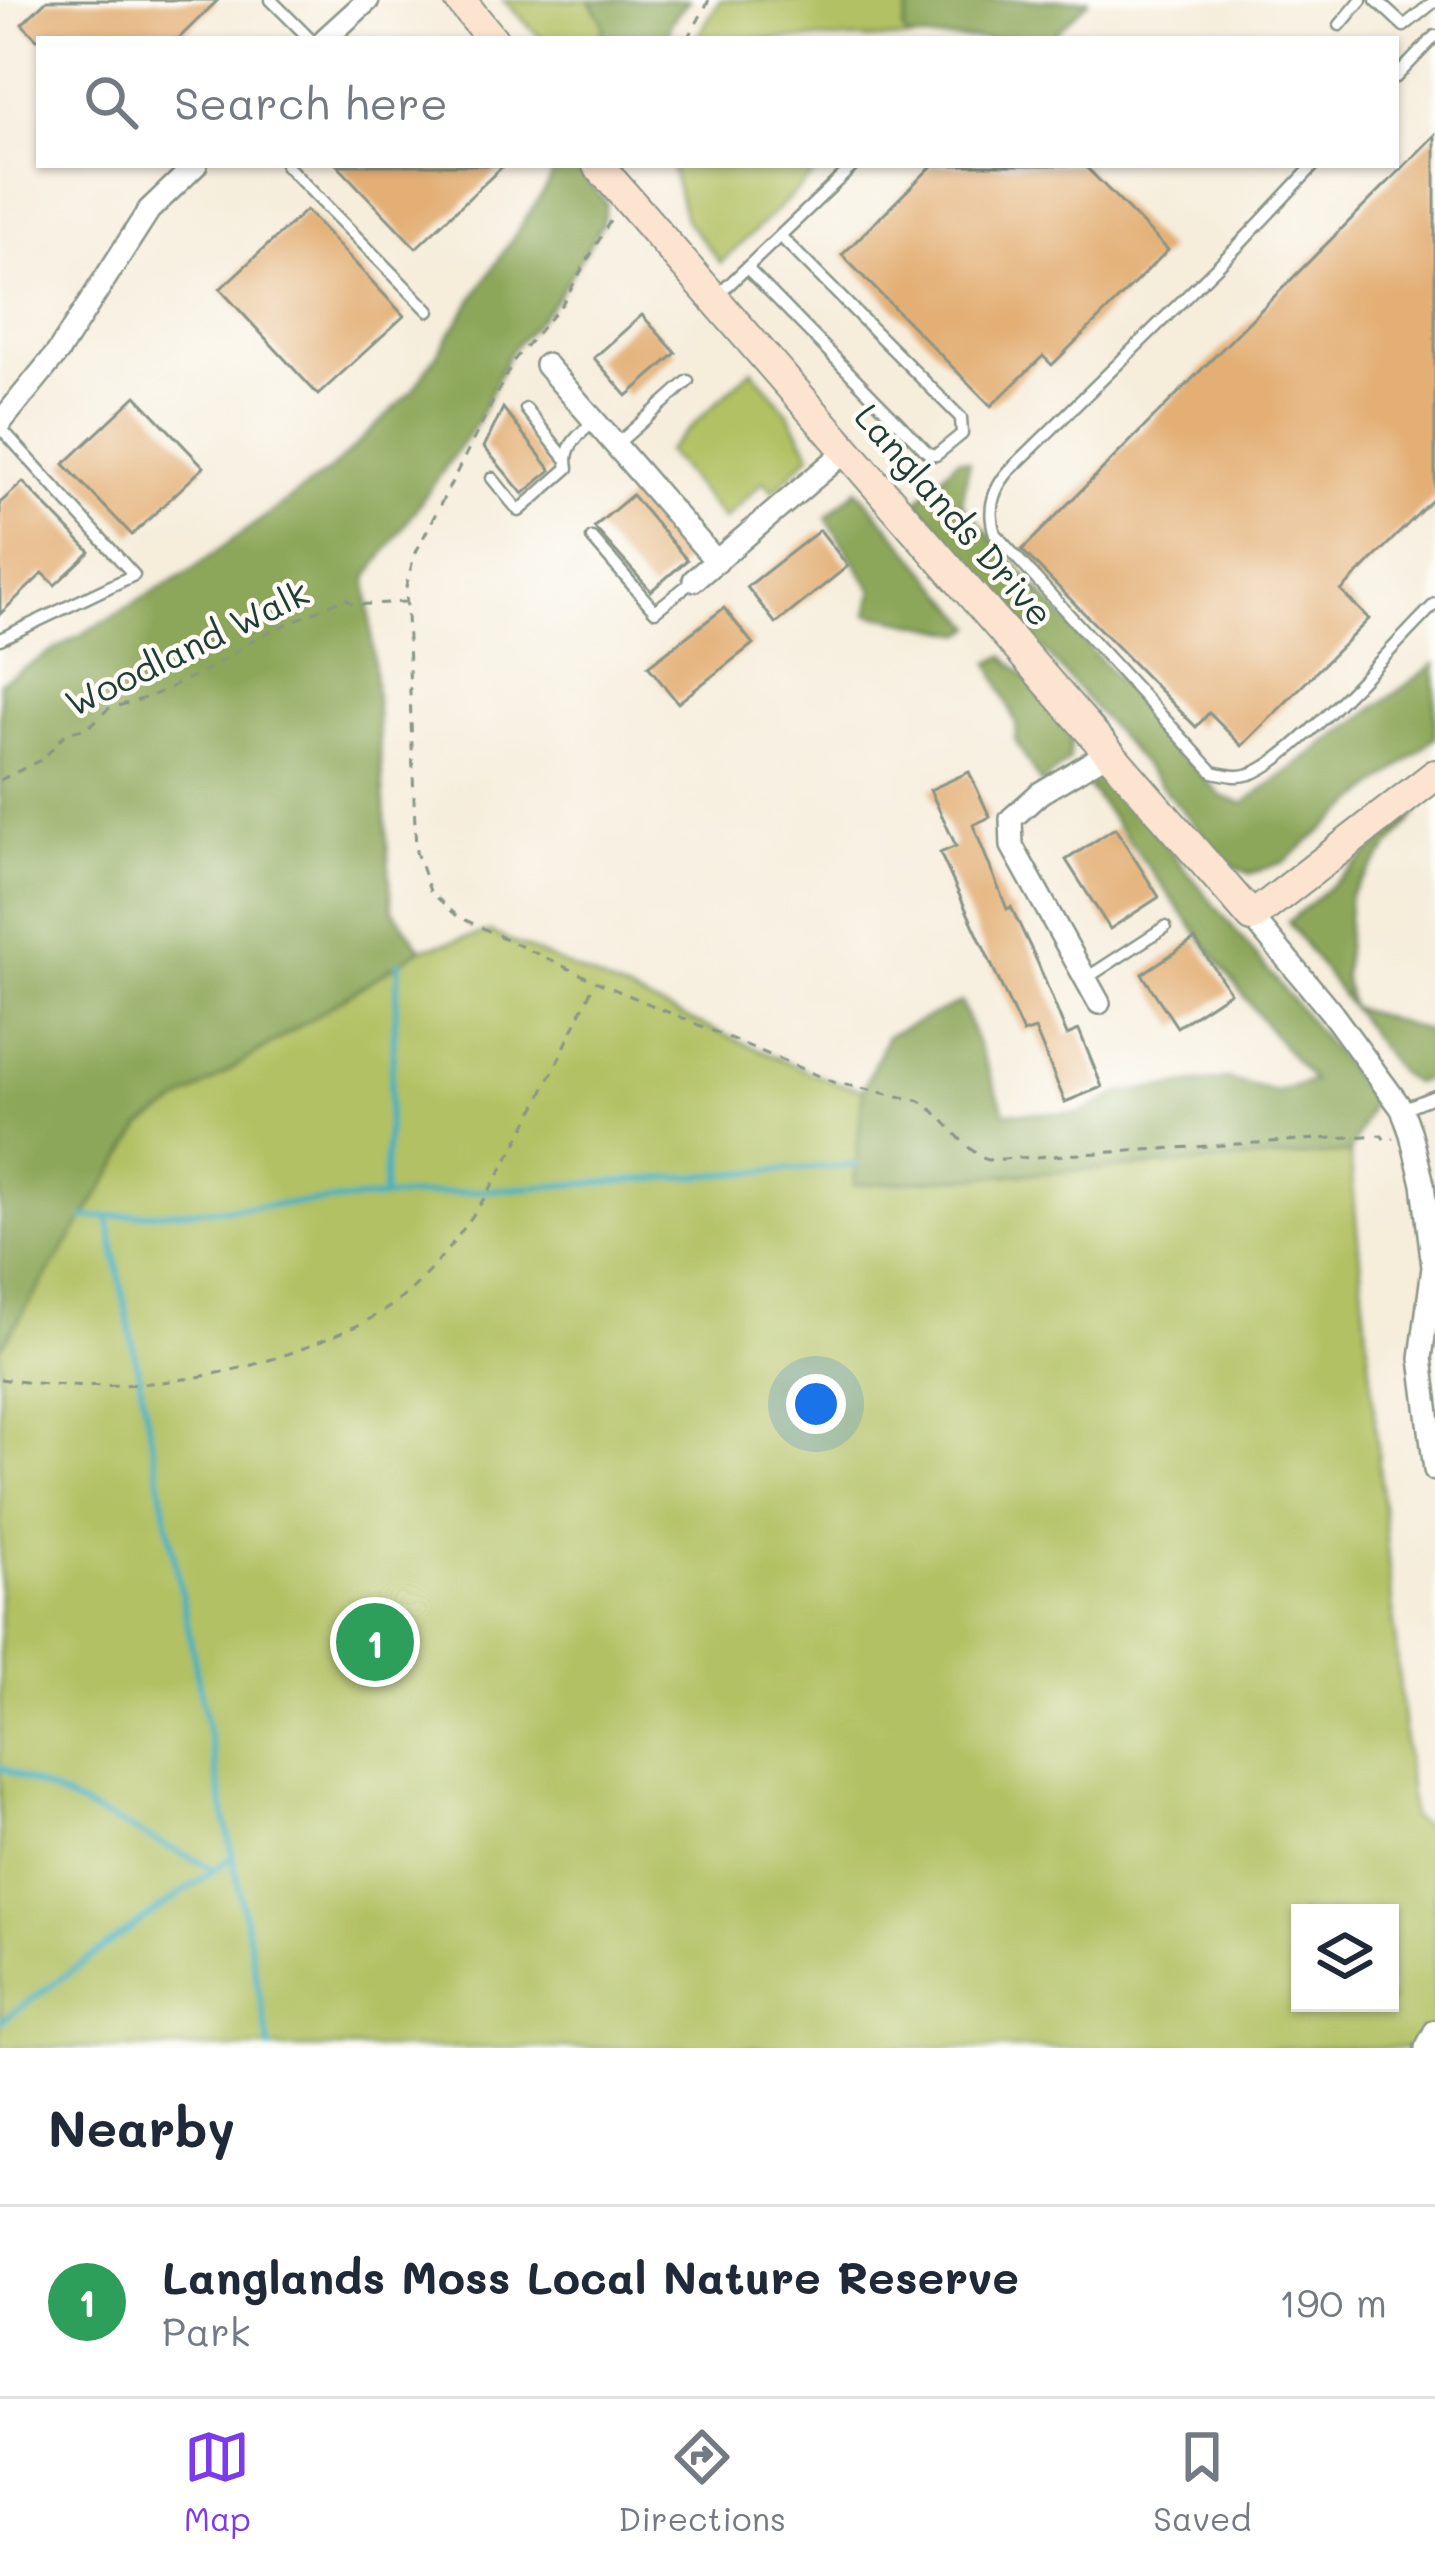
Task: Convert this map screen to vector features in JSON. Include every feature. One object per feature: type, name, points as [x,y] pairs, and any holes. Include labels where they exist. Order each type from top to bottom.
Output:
[{"type":"street","points":[[328,36],[368,0]]},
{"type":"street","points":[[460,0],[490,36]]},
{"type":"street","points":[[0,425],[58,352],[149,210],[193,168]]},
{"type":"street","name":"Langlands Drive","points":[[605,174],[1252,917]]},
{"type":"street","points":[[546,365],[717,562]]},
{"type":"street","points":[[694,580],[846,451]]},
{"type":"street","points":[[1099,1003],[1012,846],[1011,819],[1040,793],[1108,752]]},
{"type":"street","points":[[1435,775],[1252,917],[1331,1012],[1402,1109],[1411,1134],[1424,1184],[1433,1267],[1421,1358],[1435,1470]]},
{"type":"street","points":[[1426,2048],[1435,2031]]},
{"type":"lane","points":[[271,0],[307,36]]},
{"type":"lane","points":[[1340,25],[1361,0]]},
{"type":"lane","points":[[1376,0],[1404,26],[1435,1]]},
{"type":"lane","points":[[1399,74],[1435,35]]},
{"type":"lane","points":[[289,168],[429,310]]},
{"type":"lane","points":[[714,299],[851,168]]},
{"type":"lane","points":[[1311,168],[1000,482],[992,497],[990,521],[995,534],[1214,772],[1234,776],[1248,776],[1265,767],[1301,738],[1435,604]]},
{"type":"lane","points":[[747,268],[928,453],[946,450],[962,434],[961,418],[780,236]]},
{"type":"lane","points":[[615,446],[688,381]]},
{"type":"lane","points":[[492,478],[519,511],[568,469],[565,458],[526,409]]},
{"type":"lane","points":[[565,458],[570,444],[594,421]]},
{"type":"lane","points":[[0,425],[134,575],[0,640]]},
{"type":"lane","points":[[592,538],[655,611],[694,580]]},
{"type":"lane","points":[[1085,979],[1165,927]]},
{"type":"lane","points":[[1402,1109],[1435,1096]]},
{"type":"path","points":[[690,36],[709,0]]},
{"type":"path","points":[[605,174],[616,211],[562,304],[514,360],[414,556],[407,602],[416,852],[430,891],[457,916],[595,981],[832,1082],[920,1101],[932,1108],[968,1150],[987,1160],[1381,1135],[1385,1140],[1411,1134]]},
{"type":"path","name":"Woodland Walk","points":[[0,780],[43,759],[66,733],[88,728],[108,709],[152,696],[214,666],[256,638],[345,598],[354,605],[407,602]]},
{"type":"path","points":[[0,1379],[56,1387],[130,1387],[224,1373],[272,1361],[372,1320],[417,1284],[472,1215],[537,1103],[595,981]]},
{"type":"green space","points":[[503,0],[590,0],[603,22],[603,36],[539,36]]},
{"type":"green space","points":[[590,0],[689,0],[671,22],[669,36],[603,36],[603,22]]},
{"type":"green space","points":[[720,0],[911,0],[903,29],[907,36],[698,36]]},
{"type":"green space","points":[[911,0],[1089,1],[1052,36],[907,36],[903,30]]},
{"type":"green space","points":[[553,168],[575,168],[607,203],[602,224],[554,302],[509,353],[476,424],[367,578],[392,908],[421,949],[143,1125],[0,1349],[0,682],[191,570],[330,470],[413,390],[549,183]]},
{"type":"green space","points":[[672,168],[821,168],[721,263],[685,219]]},
{"type":"green space","points":[[752,369],[789,414],[811,454],[773,492],[764,481],[724,520],[666,451]]},
{"type":"green space","points":[[958,459],[969,461],[962,504],[1221,796],[1243,804],[1435,664],[1435,738],[1284,862],[1250,874],[1229,864],[916,502]]},
{"type":"green space","points":[[857,489],[974,627],[965,634],[868,614],[873,591],[826,518]]},
{"type":"green space","points":[[1004,656],[1063,713],[1072,731],[1069,760],[1041,784],[1015,740],[1017,726],[990,663]]},
{"type":"green space","points":[[1106,772],[1373,1099],[1350,1153],[854,1185],[863,1089],[887,1036],[961,1002],[1005,1112],[1079,1114],[1121,1093],[1228,1079],[1275,1092],[1313,1081],[1271,1032],[1081,777]]},
{"type":"green space","points":[[1420,810],[1350,894],[1344,978],[1351,1007],[1430,1032],[1435,1040],[1435,1076],[1414,1083],[1399,1073],[1288,922]]},
{"type":"green space","points":[[490,932],[833,1082],[863,1089],[855,1185],[1350,1153],[1412,1817],[1435,1831],[1435,2048],[0,2048],[0,1349],[143,1125],[421,949]]},
{"type":"building","points":[[47,0],[218,0],[181,36],[36,38],[22,24]]},
{"type":"building","points":[[1435,135],[1435,497],[1341,591],[1369,619],[1242,746],[1209,713],[1196,727],[1022,550]]},
{"type":"building","points":[[340,168],[501,168],[416,248]]},
{"type":"building","points":[[930,168],[1087,168],[1168,250],[1052,365],[1043,356],[991,406],[842,255]]},
{"type":"building","points":[[306,210],[404,316],[318,395],[220,289]]},
{"type":"building","points":[[642,315],[676,353],[627,396],[594,358]]},
{"type":"building","points":[[136,396],[204,467],[132,535],[64,464]]},
{"type":"building","points":[[503,408],[551,470],[523,494],[484,447]]},
{"type":"building","points":[[23,482],[90,552],[55,585],[43,573],[0,614],[0,503]]},
{"type":"building","points":[[632,495],[687,560],[651,591],[594,527]]},
{"type":"building","points":[[820,530],[848,566],[776,624],[747,587]]},
{"type":"building","points":[[724,608],[753,644],[678,703],[648,666]]},
{"type":"building","points":[[969,772],[990,817],[973,825],[1007,909],[1011,907],[1037,961],[1067,1035],[1079,1030],[1102,1087],[1065,1102],[1035,1029],[1023,1033],[940,853],[956,846],[930,790]]},
{"type":"building","points":[[1115,828],[1159,897],[1110,929],[1066,860]]},
{"type":"building","points":[[1195,939],[1230,992],[1177,1027],[1142,974]]},
{"type":"waterway","points":[[383,1198],[399,963]]},
{"type":"waterway","points":[[84,1218],[856,1165]]},
{"type":"waterway","points":[[108,1217],[270,2048]]},
{"type":"waterway","points":[[0,1767],[214,1869]]},
{"type":"waterway","points":[[0,2022],[232,1857]]},
{"type":"place","name":"Langlands Moss Local Nature Reserve","points":[[375,1642]]}]
